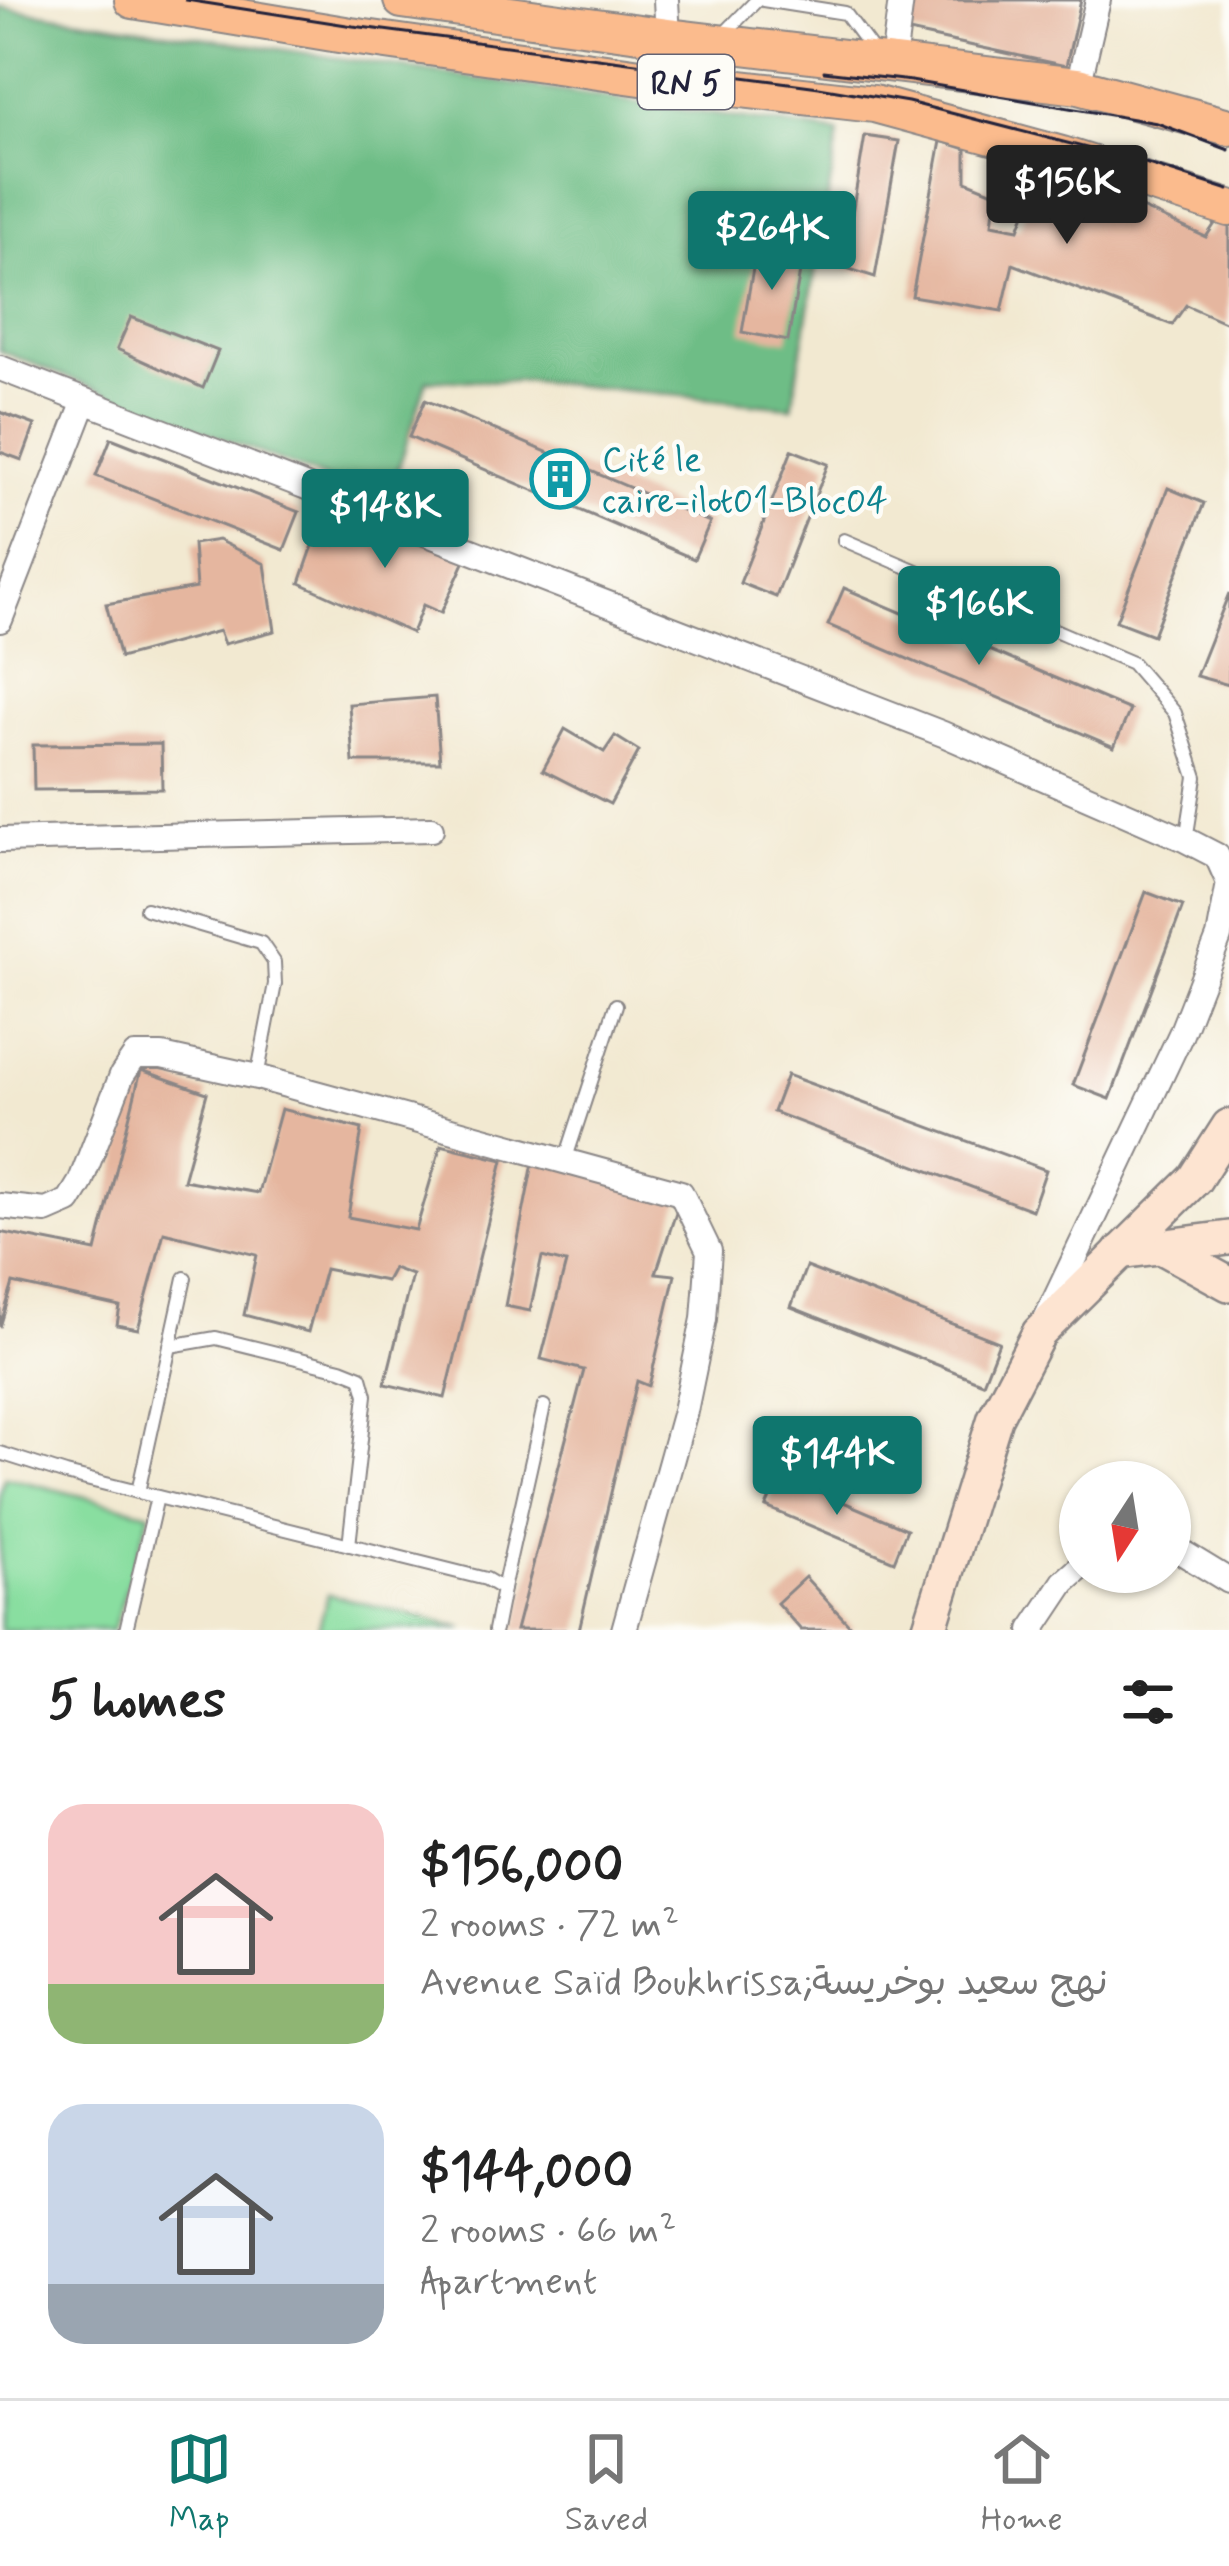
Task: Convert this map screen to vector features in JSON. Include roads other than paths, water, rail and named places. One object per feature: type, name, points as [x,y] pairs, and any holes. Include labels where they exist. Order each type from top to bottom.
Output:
[{"type":"main road","name":"RN 5","points":[[133,0],[662,80],[874,104],[1063,155],[1229,208]]},
{"type":"main road","name":"RN 5","points":[[402,0],[1078,86],[1229,127]]},
{"type":"street","points":[[667,0],[668,37]]},
{"type":"street","points":[[887,62],[901,0]]},
{"type":"street","points":[[1078,86],[1098,0]]},
{"type":"street","points":[[0,368],[943,734],[1217,856],[1229,884],[1219,937],[1181,1034],[995,1418],[929,1630]]},
{"type":"street","points":[[0,620],[85,401]]},
{"type":"street","points":[[0,840],[431,829]]},
{"type":"street","points":[[0,1206],[46,1211],[69,1201],[122,1075],[135,1056],[162,1056],[257,1077],[681,1193],[709,1251],[704,1319],[685,1412],[625,1630]]},
{"type":"street","points":[[1039,1334],[1195,1179],[1229,1126]]},
{"type":"street","points":[[1120,1252],[1229,1238]]},
{"type":"street","points":[[1158,1245],[1229,1283]]},
{"type":"street","points":[[1191,1558],[1229,1581]]},
{"type":"street","points":[[1032,1630],[1059,1590]]},
{"type":"lane","points":[[716,42],[760,0],[845,13],[887,62]]},
{"type":"lane","points":[[844,540],[1132,663],[1175,713],[1196,777],[1186,839]]},
{"type":"lane","points":[[146,909],[261,943],[274,962],[275,984],[257,1077]]},
{"type":"lane","points":[[565,1162],[616,1005]]},
{"type":"lane","points":[[138,1492],[185,1278]]},
{"type":"lane","points":[[170,1346],[216,1338],[361,1377],[366,1395],[349,1545]]},
{"type":"lane","points":[[495,1630],[544,1406]]},
{"type":"lane","points":[[0,1453],[66,1474],[486,1579],[503,1589]]},
{"type":"lane","points":[[126,1630],[157,1496]]},
{"type":"tram line","points":[[186,0],[908,102],[1145,163],[1229,190]]},
{"type":"tram line","points":[[824,71],[1157,123],[1229,150]]},
{"type":"place","name":"Cité le caire-ilot01-Bloc04","points":[[560,479]]}]
